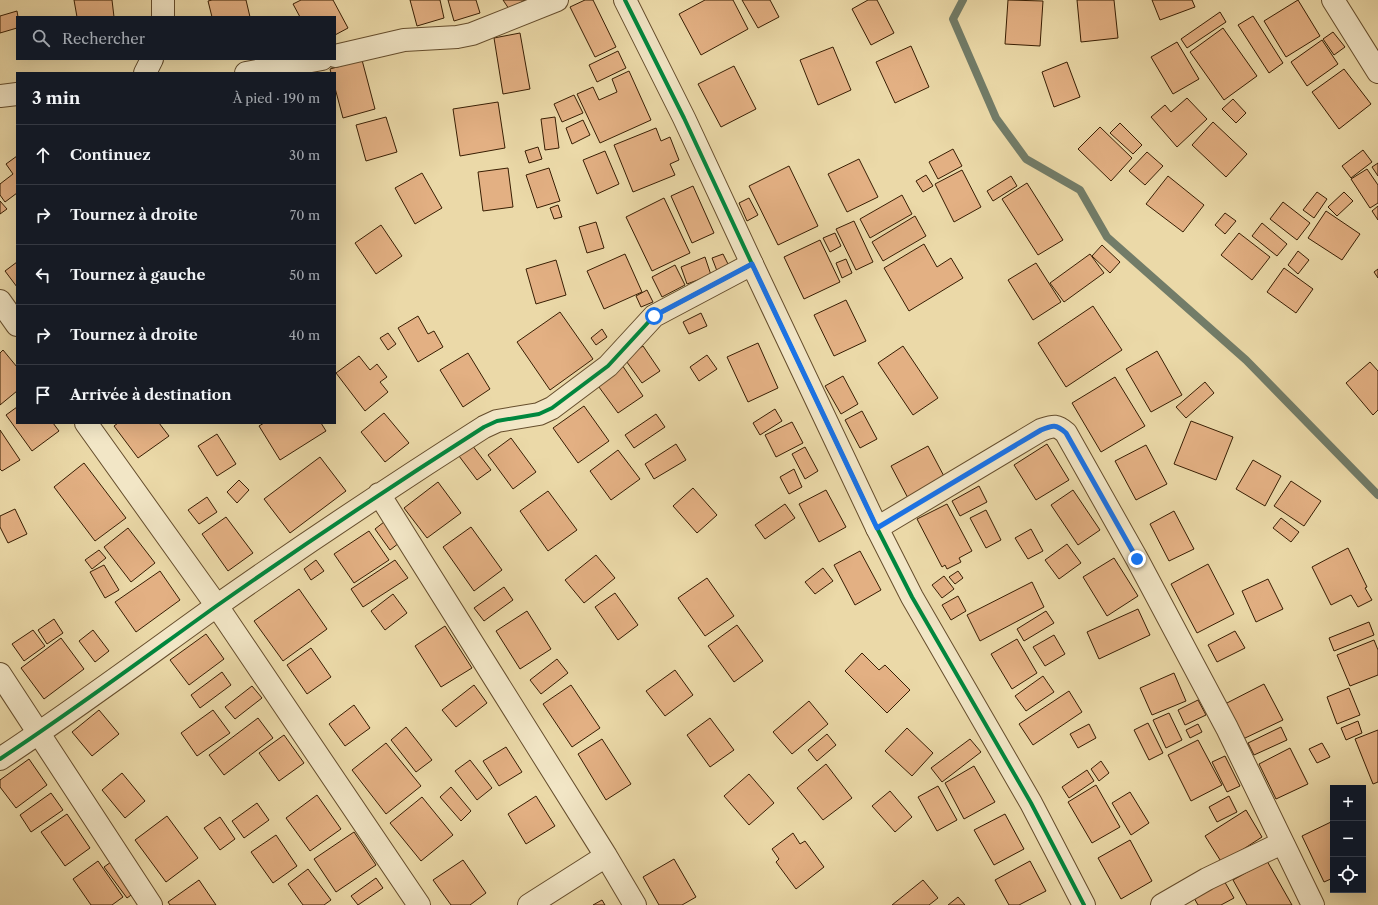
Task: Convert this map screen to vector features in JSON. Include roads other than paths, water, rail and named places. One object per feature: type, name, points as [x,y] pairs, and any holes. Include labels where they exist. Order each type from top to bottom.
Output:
[{"type":"street","points":[[163,0],[164,16]]},
{"type":"street","points":[[336,56],[404,40],[457,37],[472,34],[557,0]]},
{"type":"street","points":[[626,0],[684,118],[877,528],[912,597],[1031,803],[1084,905]]},
{"type":"street","points":[[1333,0],[1378,72]]},
{"type":"street","points":[[146,72],[152,60]]},
{"type":"street","points":[[251,72],[317,60]]},
{"type":"street","points":[[0,96],[16,94]]},
{"type":"street","points":[[0,759],[38,734],[217,606],[379,494],[484,427],[497,421],[539,414],[552,408],[608,366],[654,316],[752,264]]},
{"type":"street","points":[[0,301],[16,324]]},
{"type":"street","points":[[87,424],[217,606],[420,905]]},
{"type":"street","points":[[877,528],[1041,430],[1052,426],[1060,427],[1066,433],[1137,559],[1227,728],[1313,905]]},
{"type":"street","points":[[379,494],[606,856],[635,905]]},
{"type":"street","points":[[0,674],[151,905]]},
{"type":"street","points":[[1162,905],[1207,879],[1282,843]]},
{"type":"street","points":[[528,905],[606,856]]},
{"type":"waterway","points":[[963,0],[953,19],[996,118],[1026,159],[1080,190],[1107,237],[1246,360],[1378,495]]}]
